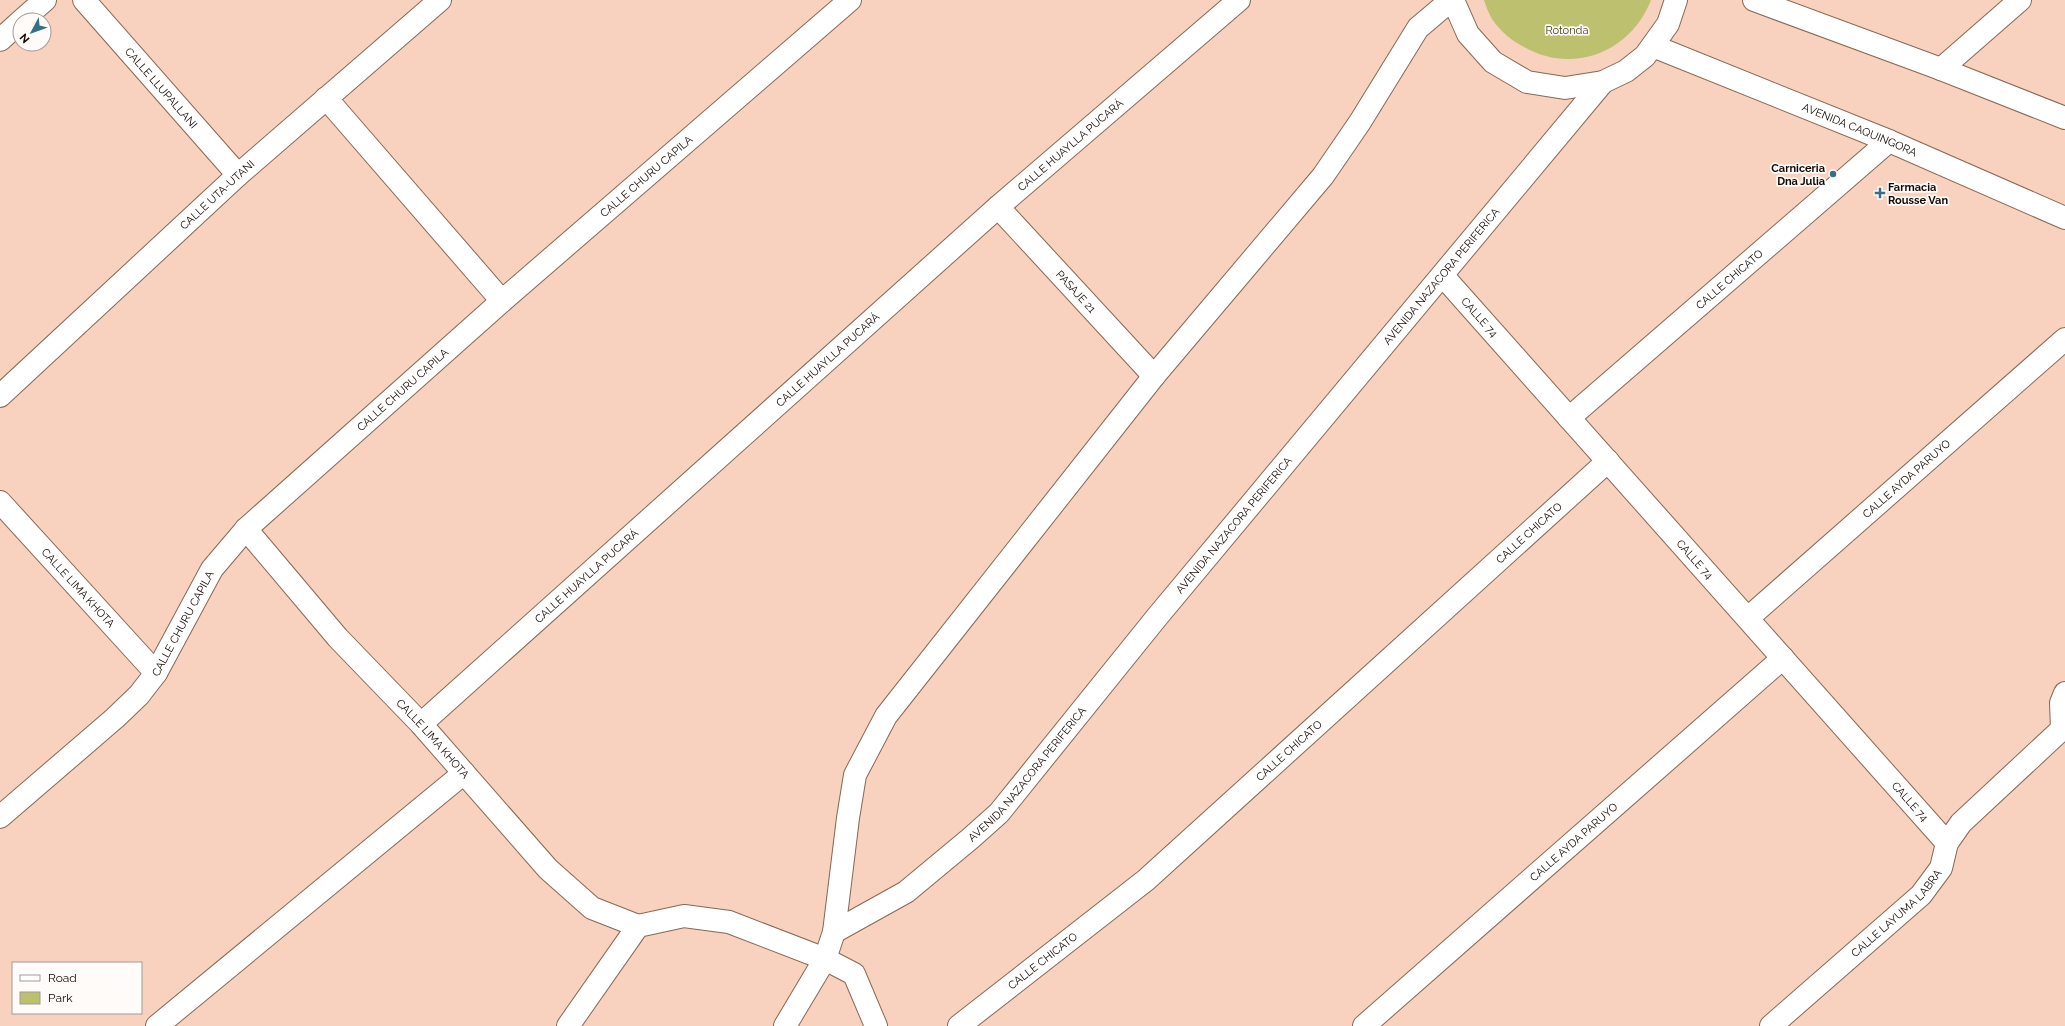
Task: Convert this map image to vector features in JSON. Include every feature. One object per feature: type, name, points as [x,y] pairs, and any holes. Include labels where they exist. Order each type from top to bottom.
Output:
[{"type":"street","points":[[31,12],[45,0]]},
{"type":"street","name":"CALLE LLUPALLANI","points":[[84,0],[238,176]]},
{"type":"street","name":"CALLE UTA-UTANI","points":[[0,396],[238,176],[440,0]]},
{"type":"street","name":"CALLE CHURU CAPILA","points":[[0,817],[115,718],[139,695],[156,673],[212,569],[246,529],[502,301],[850,0]]},
{"type":"street","name":"CALLE HUAYLLA PUCARÁ","points":[[421,724],[998,207],[1239,0]]},
{"type":"street","points":[[785,1026],[826,959],[834,932],[848,818],[856,775],[886,716],[1154,376],[1323,176],[1360,122],[1418,28],[1452,0],[1468,34],[1493,62],[1527,82],[1565,88],[1603,82],[1626,71],[1645,56],[1668,24],[1676,0]]},
{"type":"street","points":[[1754,0],[1941,69],[2065,118]]},
{"type":"street","points":[[1941,69],[2020,0]]},
{"type":"street","points":[[0,40],[12,29]]},
{"type":"street","name":"AVENIDA CAQUINGORA","points":[[1653,46],[1889,141],[2065,218]]},
{"type":"street","name":"AVENIDA NAZACORA PERIFERICA","points":[[834,932],[906,892],[999,813],[1157,617],[1443,276],[1603,82]]},
{"type":"street","points":[[326,98],[502,301]]},
{"type":"street","name":"CALLE CHICATO","points":[[1569,418],[1889,141]]},
{"type":"street","name":"PASAJE 21","points":[[998,207],[1154,376]]},
{"type":"street","name":"CALLE 74","points":[[1443,276],[1947,843]]},
{"type":"street","name":"CALLE AYDA PARUYO","points":[[1748,618],[2065,340]]},
{"type":"street","name":"CALLE CHICATO","points":[[959,1026],[1146,880],[1608,461]]},
{"type":"street","name":"CALLE LIMA KHOTA","points":[[0,502],[156,673]]},
{"type":"street","name":"CALLE LIMA KHOTA","points":[[246,529],[338,638],[421,724],[548,869],[592,908],[638,926]]},
{"type":"street","name":"CALLE AYDA PARUYO","points":[[1364,1026],[1783,658]]},
{"type":"street","name":"CALLE LAYUMA LABRA","points":[[1771,1026],[1921,895],[1941,868],[1947,843],[1961,823],[2063,731],[2061,703],[2065,693]]},
{"type":"street","points":[[157,1026],[464,773]]},
{"type":"street","points":[[568,1026],[638,926],[684,916],[729,922],[826,959],[854,974],[876,1026]]},
{"type":"green space","name":"Rotonda","points":[[1484,0],[1651,0],[1642,18],[1630,33],[1615,45],[1598,54],[1580,58],[1562,59],[1543,55],[1524,47],[1511,39],[1502,32],[1492,19]]},
{"type":"place","name":"Carniceria Dna Julia","points":[[1833,174]]},
{"type":"place","name":"Farmacia Rousse Van","points":[[1880,193]]}]
